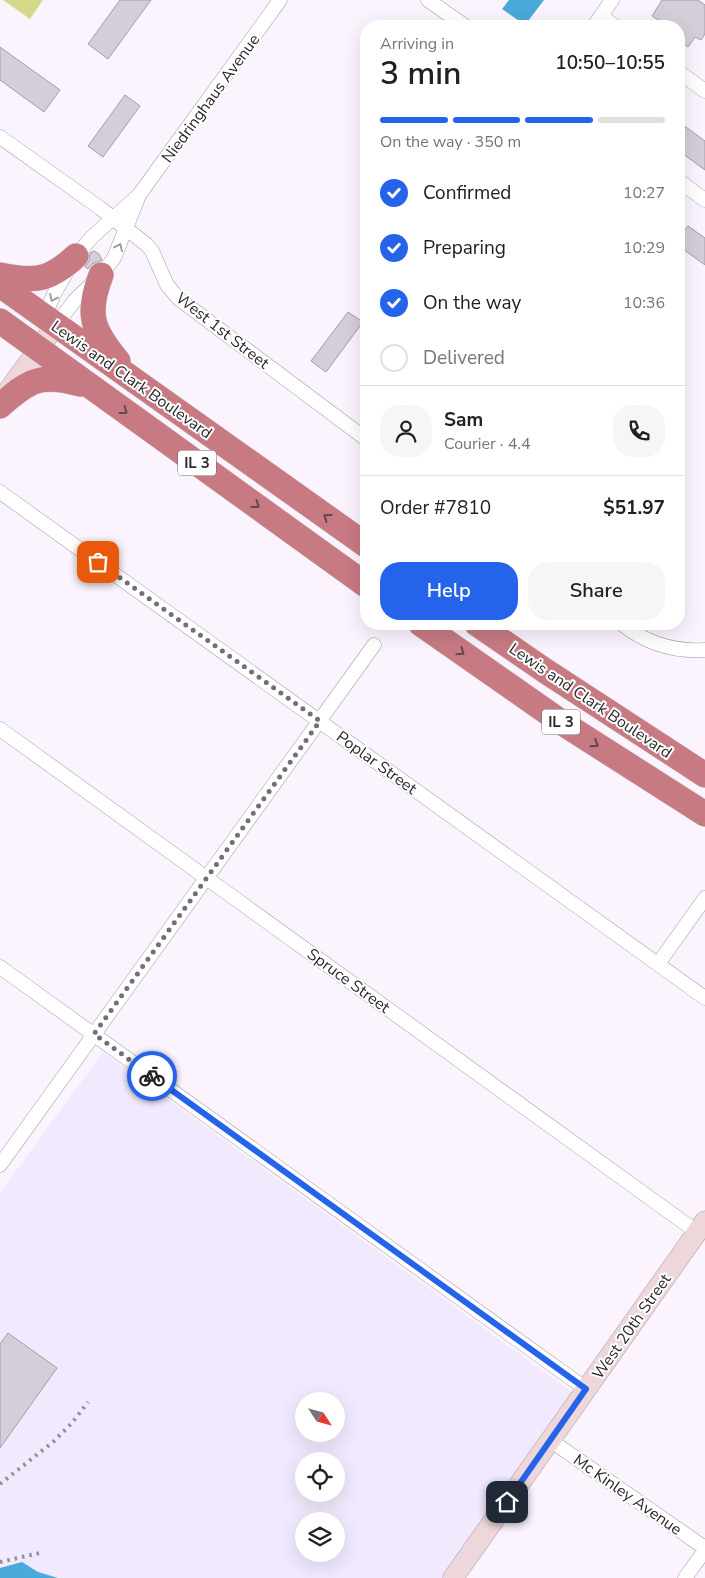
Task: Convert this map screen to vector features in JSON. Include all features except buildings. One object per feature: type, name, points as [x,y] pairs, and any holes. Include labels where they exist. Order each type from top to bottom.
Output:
[{"type":"highway","points":[[0,275],[18,278],[40,278],[60,270],[76,256]]},
{"type":"highway","points":[[101,275],[93,302],[95,329],[104,344],[134,380]]},
{"type":"highway","name":"IL 3","points":[[0,285],[50,321]]},
{"type":"highway","name":"Lewis and Clark Boulevard","points":[[50,321],[360,541]]},
{"type":"highway","name":"IL 3","points":[[0,322],[33,345]]},
{"type":"highway","name":"Lewis and Clark Boulevard","points":[[33,345],[360,581]]},
{"type":"highway","points":[[0,406],[21,388],[46,378],[62,379],[90,387]]},
{"type":"highway","name":"Lewis and Clark Boulevard","points":[[430,630],[564,724],[705,814]]},
{"type":"highway","name":"Lewis and Clark Boulevard","points":[[486,630],[551,675],[705,775]]},
{"type":"street","name":"Niedringhaus Avenue","points":[[50,321],[54,294],[76,256],[92,237],[139,195],[280,0]]},
{"type":"street","points":[[428,0],[456,20]]},
{"type":"street","points":[[598,20],[612,0]]},
{"type":"street","points":[[685,76],[705,91]]},
{"type":"street","name":"West 1st Street","points":[[0,137],[127,228],[152,250],[167,285],[179,300],[360,435]]},
{"type":"street","points":[[685,185],[705,200]]},
{"type":"street","name":"Niedringhaus Avenue","points":[[0,401],[33,345],[50,321],[76,300],[101,275],[114,258],[139,195]]},
{"type":"street","name":"Niedringhaus Avenue","points":[[0,379],[33,345]]},
{"type":"street","name":"Poplar Street","points":[[0,492],[705,998]]},
{"type":"street","points":[[630,630],[655,643],[673,649],[705,650]]},
{"type":"street","points":[[0,1165],[374,645]]},
{"type":"street","name":"Spruce Street","points":[[0,729],[207,878],[701,1226]]},
{"type":"street","points":[[658,964],[705,898]]},
{"type":"street","points":[[0,967],[586,1389]]},
{"type":"street","name":"West 20th Street","points":[[453,1578],[701,1226]]},
{"type":"street","name":"Mc Kinley Avenue","points":[[550,1440],[705,1549]]},
{"type":"street","points":[[686,1578],[705,1549]]},
{"type":"shaded area","points":[[103,1052],[572,1392],[442,1578],[0,1578],[0,1193]]},
{"type":"green space","points":[[3,0],[43,0],[30,19]]},
{"type":"water","points":[[509,0],[544,0],[529,20],[518,20],[502,9]]},
{"type":"water","points":[[22,1562],[38,1572],[58,1578],[0,1578],[0,1568]]},
{"type":"railway","points":[[0,1484],[53,1442],[72,1423],[88,1402]]},
{"type":"railway","points":[[0,1562],[44,1552]]},
{"type":"way so far","points":[[98,562],[320,721],[94,1034],[152,1076]]},
{"type":"route","points":[[152,1076],[586,1389],[507,1502]]}]
